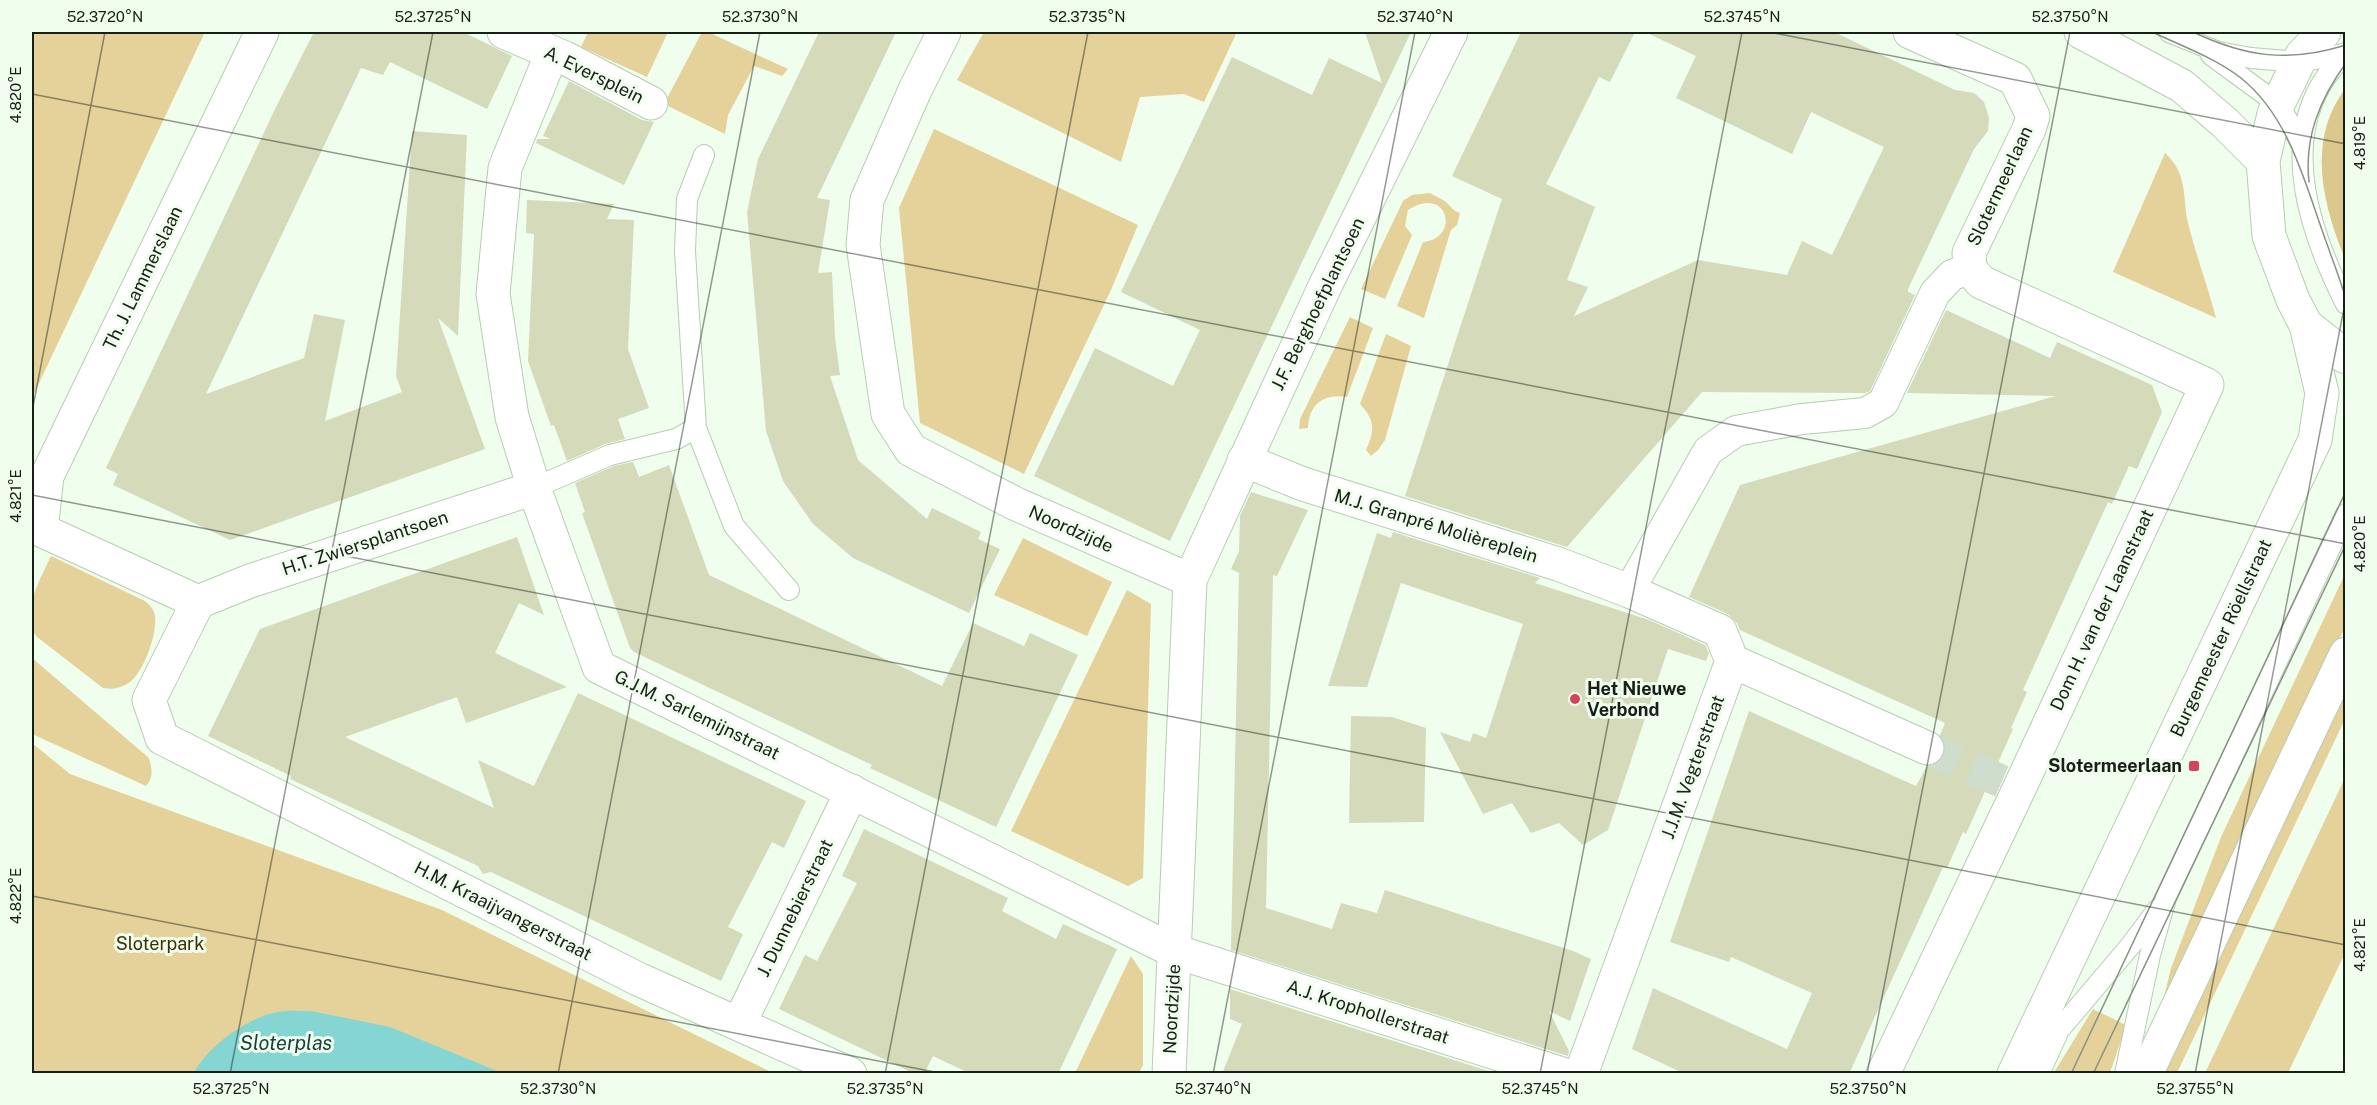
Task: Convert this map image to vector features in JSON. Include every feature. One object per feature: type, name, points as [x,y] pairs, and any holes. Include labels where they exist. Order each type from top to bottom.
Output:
[{"type":"street","name":"Th. J. Lammerslaan","points":[[198,602],[41,530],[47,476],[262,32]]},
{"type":"street","name":"A. Eversplein","points":[[504,32],[552,53],[651,103]]},
{"type":"street","name":"Noordzijde","points":[[944,32],[915,90],[867,200],[863,245],[888,414],[911,450],[1016,504],[1190,580],[1169,1074]]},
{"type":"street","name":"J.F. Berghoefplantsoen","points":[[1190,580],[1326,284],[1451,32]]},
{"type":"street","name":"Slotermeerlaan","points":[[1910,32],[2015,79],[2032,116],[2029,129],[1969,253],[1970,269]]},
{"type":"street","points":[[2081,32],[2182,86],[2225,123],[2263,161]]},
{"type":"street","points":[[2338,46],[2302,55],[2274,114],[2263,161],[2269,236],[2293,300],[2306,325],[2346,357]]},
{"type":"street","name":"G.J.M. Sarlemijnstraat","points":[[552,53],[505,168],[493,294],[512,417],[534,488],[599,667],[1174,951]]},
{"type":"street","points":[[1629,591],[1708,451],[1736,431],[1802,419],[1865,413],[1883,404],[1935,293],[1952,275],[1970,269]]},
{"type":"street","name":"Dom H. van der Laanstraat","points":[[1883,1074],[2207,385],[1981,282],[1970,269]]},
{"type":"street","name":"Burgemeester Röellstraat","points":[[2014,1074],[2315,440],[2322,393],[2306,325]]},
{"type":"street","name":"M.J. Granpré Molièreplein","points":[[1244,460],[1303,484],[1558,564],[1629,591],[1720,631],[1731,661]]},
{"type":"street","name":"H.T. Zwiersplantsoen","points":[[198,602],[250,581],[534,488]]},
{"type":"street","name":"H.M. Kraaijvangerstraat","points":[[198,602],[149,700],[162,738],[638,979],[850,1074]]},
{"type":"street","points":[[2146,1074],[2346,654]]},
{"type":"street","points":[[1731,661],[1927,748]]},
{"type":"street","name":"J.J.M. Vegterstraat","points":[[1581,1074],[1731,661]]},
{"type":"street","name":"J. Dunnebierstraat","points":[[739,1024],[852,791]]},
{"type":"street","name":"A.J. Krophollerstraat","points":[[1174,951],[1562,1074]]},
{"type":"lane","points":[[2169,32],[2218,52],[2251,58],[2299,62]]},
{"type":"lane","points":[[2192,42],[2241,75],[2278,104],[2303,146]]},
{"type":"lane","points":[[2338,46],[2315,92],[2305,124],[2301,172],[2308,205],[2328,271],[2346,304]]},
{"type":"lane","points":[[704,155],[687,200],[686,251],[696,428],[734,526],[789,590]]},
{"type":"lane","points":[[534,488],[610,455],[676,439],[696,428]]},
{"type":"lane","points":[[2125,1074],[2150,955],[2166,898],[2346,514]]},
{"type":"lane","points":[[2039,1074],[2059,1030],[2131,945],[2166,898]]},
{"type":"green space","points":[[32,32],[205,32],[32,398]]},
{"type":"green space","points":[[588,32],[668,32],[647,77],[581,47]]},
{"type":"green space","points":[[702,32],[708,32],[788,69],[782,76],[754,66],[728,115],[725,134],[664,104]]},
{"type":"green space","points":[[984,32],[1237,32],[1204,102],[1184,94],[1140,97],[1121,162],[957,80]]},
{"type":"green space","points":[[934,129],[1138,225],[1111,290],[1024,474],[920,423],[899,208]]},
{"type":"green space","points":[[2165,153],[2178,170],[2181,179],[2189,227],[2216,318],[2113,272]]},
{"type":"green space","points":[[1430,193],[1460,213],[1457,225],[1451,230],[1424,318],[1397,306],[1423,242],[1435,238],[1442,232],[1446,223],[1445,215],[1433,203],[1422,204],[1408,210],[1405,226],[1412,235],[1385,299],[1361,289],[1403,201],[1412,195]]},
{"type":"green space","points":[[1350,317],[1373,328],[1347,397],[1331,397],[1319,402],[1311,412],[1308,428],[1299,429],[1300,419]]},
{"type":"green space","points":[[1386,334],[1411,346],[1385,440],[1371,456],[1366,450],[1372,431],[1371,420],[1360,404]]},
{"type":"green space","points":[[1023,538],[1112,582],[1087,636],[994,595]]},
{"type":"green space","points":[[51,556],[145,601],[153,610],[155,628],[150,649],[135,677],[127,684],[114,689],[103,688],[37,637],[30,618],[31,607],[37,585]]},
{"type":"green space","points":[[2345,574],[2345,627],[2155,1034],[2171,968],[2221,837]]},
{"type":"green space","points":[[1127,590],[1151,604],[1143,878],[1128,886],[1011,831]]},
{"type":"green space","points":[[32,658],[149,758],[152,773],[146,786],[32,734]]},
{"type":"green space","points":[[2345,679],[2345,719],[2177,1073],[2158,1074]]},
{"type":"green space","name":"Sloterpark","points":[[32,743],[70,774],[442,910],[773,1073],[32,1073]]},
{"type":"green space","points":[[2345,778],[2345,953],[2288,1073],[2205,1073]]},
{"type":"green space","points":[[1131,956],[1143,974],[1143,1065],[1139,1073],[1075,1073]]},
{"type":"green space","points":[[2093,1009],[2126,1025],[2110,1073],[2053,1074]]},
{"type":"shaded area","points":[[2345,89],[2345,259],[2325,195],[2322,151],[2325,130],[2333,109]]},
{"type":"water","name":"Sloterplas","points":[[282,1011],[311,1011],[390,1027],[502,1073],[194,1073],[208,1053],[218,1044],[254,1020]]},
{"type":"building","points":[[314,32],[463,32],[512,56],[487,109],[390,62],[383,75],[361,68],[206,394],[304,358],[314,314],[345,320],[325,421],[402,392],[396,376],[412,131],[467,135],[458,336],[438,318],[485,449],[230,540],[113,485],[118,474],[106,468],[276,107]]},
{"type":"building","points":[[819,32],[896,32],[817,198],[830,200],[818,273],[832,272],[835,338],[840,375],[830,376],[858,460],[927,519],[932,508],[981,532],[978,539],[1000,549],[969,613],[853,558],[813,524],[783,481],[766,431],[747,212],[758,159]]},
{"type":"building","points":[[1365,32],[1411,32],[1170,541],[1034,476],[1095,348],[1173,386],[1200,330],[1121,292],[1232,57],[1312,95],[1329,58],[1382,83]]},
{"type":"building","points":[[1521,32],[1635,32],[1610,82],[1599,77],[1546,184],[1595,207],[1567,280],[1588,287],[1574,316],[1698,260],[1787,275],[1802,241],[1832,255],[1884,147],[1811,112],[1792,154],[1676,98],[1696,56],[1645,32],[1834,32],[1955,90],[1974,93],[1984,102],[1989,118],[1988,131],[1974,149],[1908,289],[1908,292],[1915,295],[1870,391],[1865,393],[1702,392],[1567,547],[1405,496],[1502,199],[1452,176]]},
{"type":"building","points":[[569,81],[642,120],[654,122],[624,185],[536,143],[537,139],[551,139],[543,136]]},
{"type":"building","points":[[527,200],[614,204],[607,219],[634,220],[628,349],[649,408],[618,419],[625,439],[605,444],[567,461],[554,425],[551,426],[528,361],[534,234],[526,233]]},
{"type":"building","points":[[1946,310],[2050,358],[2057,342],[2152,385],[2162,412],[2137,469],[2129,466],[2112,504],[2108,502],[2023,690],[2027,692],[2011,728],[2013,729],[1966,834],[1963,832],[1947,868],[1943,867],[1849,1074],[1685,1074],[1632,1049],[1653,988],[1787,1049],[1812,993],[1731,957],[1729,962],[1670,942],[1749,711],[1916,786],[1927,766],[1937,763],[1944,756],[1946,747],[1940,735],[1945,723],[1740,630],[1728,614],[1689,597],[1740,485],[2056,396],[1907,393]]},
{"type":"building","points":[[633,462],[639,477],[669,465],[709,575],[942,686],[973,623],[1024,646],[1030,633],[1078,655],[996,827],[870,768],[872,765],[634,652],[630,648],[582,513],[585,512],[575,483],[614,466]]},
{"type":"building","points":[[1251,492],[1308,510],[1277,576],[1273,575],[1266,908],[1332,929],[1341,903],[1377,913],[1385,890],[1573,951],[1591,959],[1570,1021],[1549,1011],[1569,1051],[1568,1056],[1231,950],[1239,573],[1231,569],[1239,551],[1240,516]]},
{"type":"building","name":"Het Nieuwe Verbond","points":[[1393,532],[1540,578],[1535,583],[1649,620],[1705,645],[1709,653],[1706,661],[1668,649],[1608,830],[1583,845],[1559,823],[1531,833],[1512,803],[1483,814],[1440,732],[1470,742],[1473,733],[1486,738],[1523,624],[1401,583],[1367,687],[1328,686],[1377,533],[1391,538]]},
{"type":"building","points":[[517,537],[544,615],[519,603],[495,653],[567,687],[466,723],[457,697],[345,737],[494,808],[478,760],[534,786],[578,693],[806,801],[784,848],[772,842],[728,927],[743,934],[721,981],[491,872],[483,874],[478,866],[290,779],[291,776],[208,736],[260,629]]},
{"type":"building","points":[[1351,716],[1392,717],[1426,728],[1424,822],[1349,823]]},
{"type":"building","points":[[864,829],[1008,898],[1002,911],[1056,939],[1063,924],[1117,949],[1058,1074],[971,1074],[933,1056],[924,1074],[915,1074],[779,1009],[805,955],[817,961],[857,883],[842,876]]},
{"type":"building","points":[[1230,989],[1498,1074],[1222,1074],[1242,1024],[1230,1019]]},
{"type":"tunnel","points":[[1927,748],[2019,789]]},
{"type":"tram line","points":[[2152,32],[2231,71],[2257,93],[2270,110],[2292,148],[2346,299]]},
{"type":"tram line","points":[[2193,32],[2231,47],[2268,55],[2305,54],[2346,45]]},
{"type":"tram line","points":[[2309,182],[2309,149],[2316,119],[2329,90],[2346,63]]},
{"type":"tram line","points":[[2071,1074],[2346,491]]},
{"type":"tram line","points":[[2093,1074],[2346,544]]},
{"type":"place","name":"Het Nieuwe Verbond","points":[[1575,699]]},
{"type":"place","name":"Slotermeerlaan","points":[[2194,766]]}]
